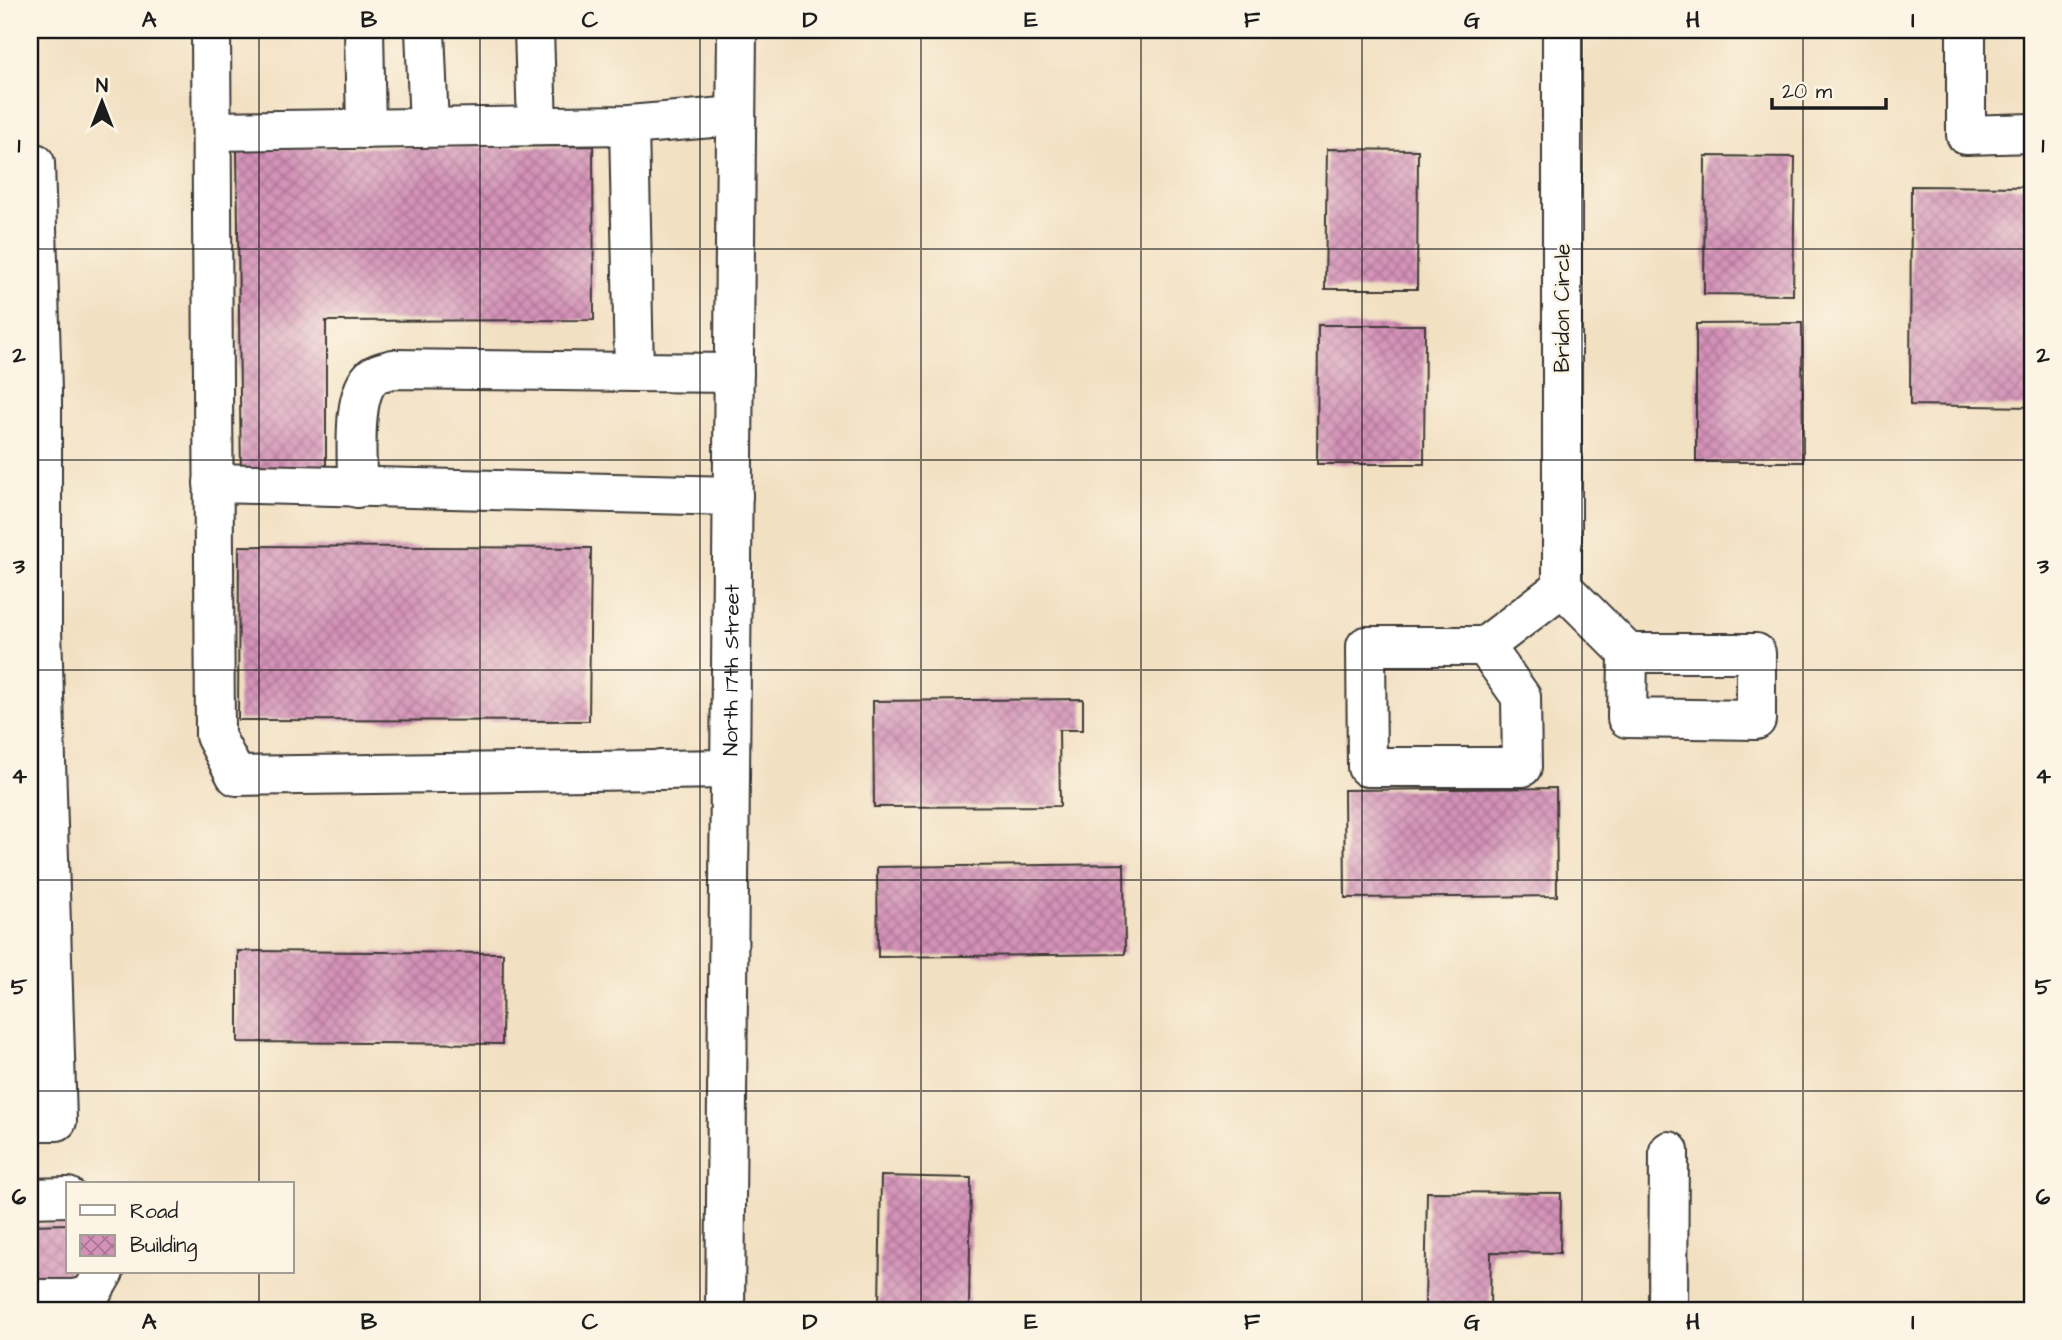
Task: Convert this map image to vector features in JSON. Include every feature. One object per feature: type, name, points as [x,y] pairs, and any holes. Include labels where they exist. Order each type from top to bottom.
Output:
[{"type":"street","points":[[211,30],[215,736],[236,776],[730,769]]},
{"type":"street","points":[[364,30],[366,129]]},
{"type":"street","points":[[425,30],[429,127]]},
{"type":"street","points":[[534,30],[537,126]]},
{"type":"street","name":"North 17th Street","points":[[725,1310],[737,30]]},
{"type":"street","name":"Bridon Circle","points":[[1563,30],[1563,587]]},
{"type":"street","points":[[1966,30],[1966,135],[2032,133]]},
{"type":"street","points":[[212,131],[629,125],[736,116]]},
{"type":"street","points":[[629,125],[634,372]]},
{"type":"street","points":[[30,163],[35,163],[42,377],[42,630],[57,1121],[30,1121]]},
{"type":"street","points":[[357,488],[358,402],[374,374],[393,369],[734,373]]},
{"type":"street","points":[[213,482],[357,488],[733,496]]},
{"type":"street","points":[[1485,646],[1521,697],[1522,767],[1367,767],[1366,646],[1485,646],[1563,587],[1628,653]]},
{"type":"street","points":[[1668,1310],[1670,1151]]},
{"type":"street","points":[[30,1198],[66,1197]]},
{"type":"street","points":[[30,1299],[73,1299],[90,1296],[103,1274]]},
{"type":"building","points":[[593,146],[594,320],[326,321],[326,479],[241,479],[237,148]]},
{"type":"building","points":[[1327,149],[1418,150],[1417,289],[1325,289]]},
{"type":"building","points":[[1705,156],[1795,157],[1793,295],[1704,294]]},
{"type":"building","points":[[1911,186],[2032,187],[2032,407],[1910,405]]},
{"type":"building","points":[[1802,323],[1803,462],[1696,462],[1696,324]]},
{"type":"building","points":[[1318,325],[1425,325],[1424,464],[1317,464]]},
{"type":"building","points":[[239,546],[591,548],[589,721],[238,720]]},
{"type":"building","points":[[1083,699],[1083,730],[1059,730],[1060,806],[874,807],[873,701]]},
{"type":"building","points":[[1556,788],[1557,896],[1345,898],[1344,790]]},
{"type":"building","points":[[1124,864],[1125,954],[878,957],[877,867]]},
{"type":"building","points":[[238,951],[503,953],[502,1044],[238,1042]]},
{"type":"building","points":[[881,1176],[971,1178],[969,1309],[879,1308]]},
{"type":"building","points":[[1427,1192],[1561,1193],[1560,1253],[1491,1252],[1490,1308],[1425,1307]]},
{"type":"building","points":[[66,1224],[66,1274],[83,1274],[84,1281],[30,1281],[30,1225]]}]
